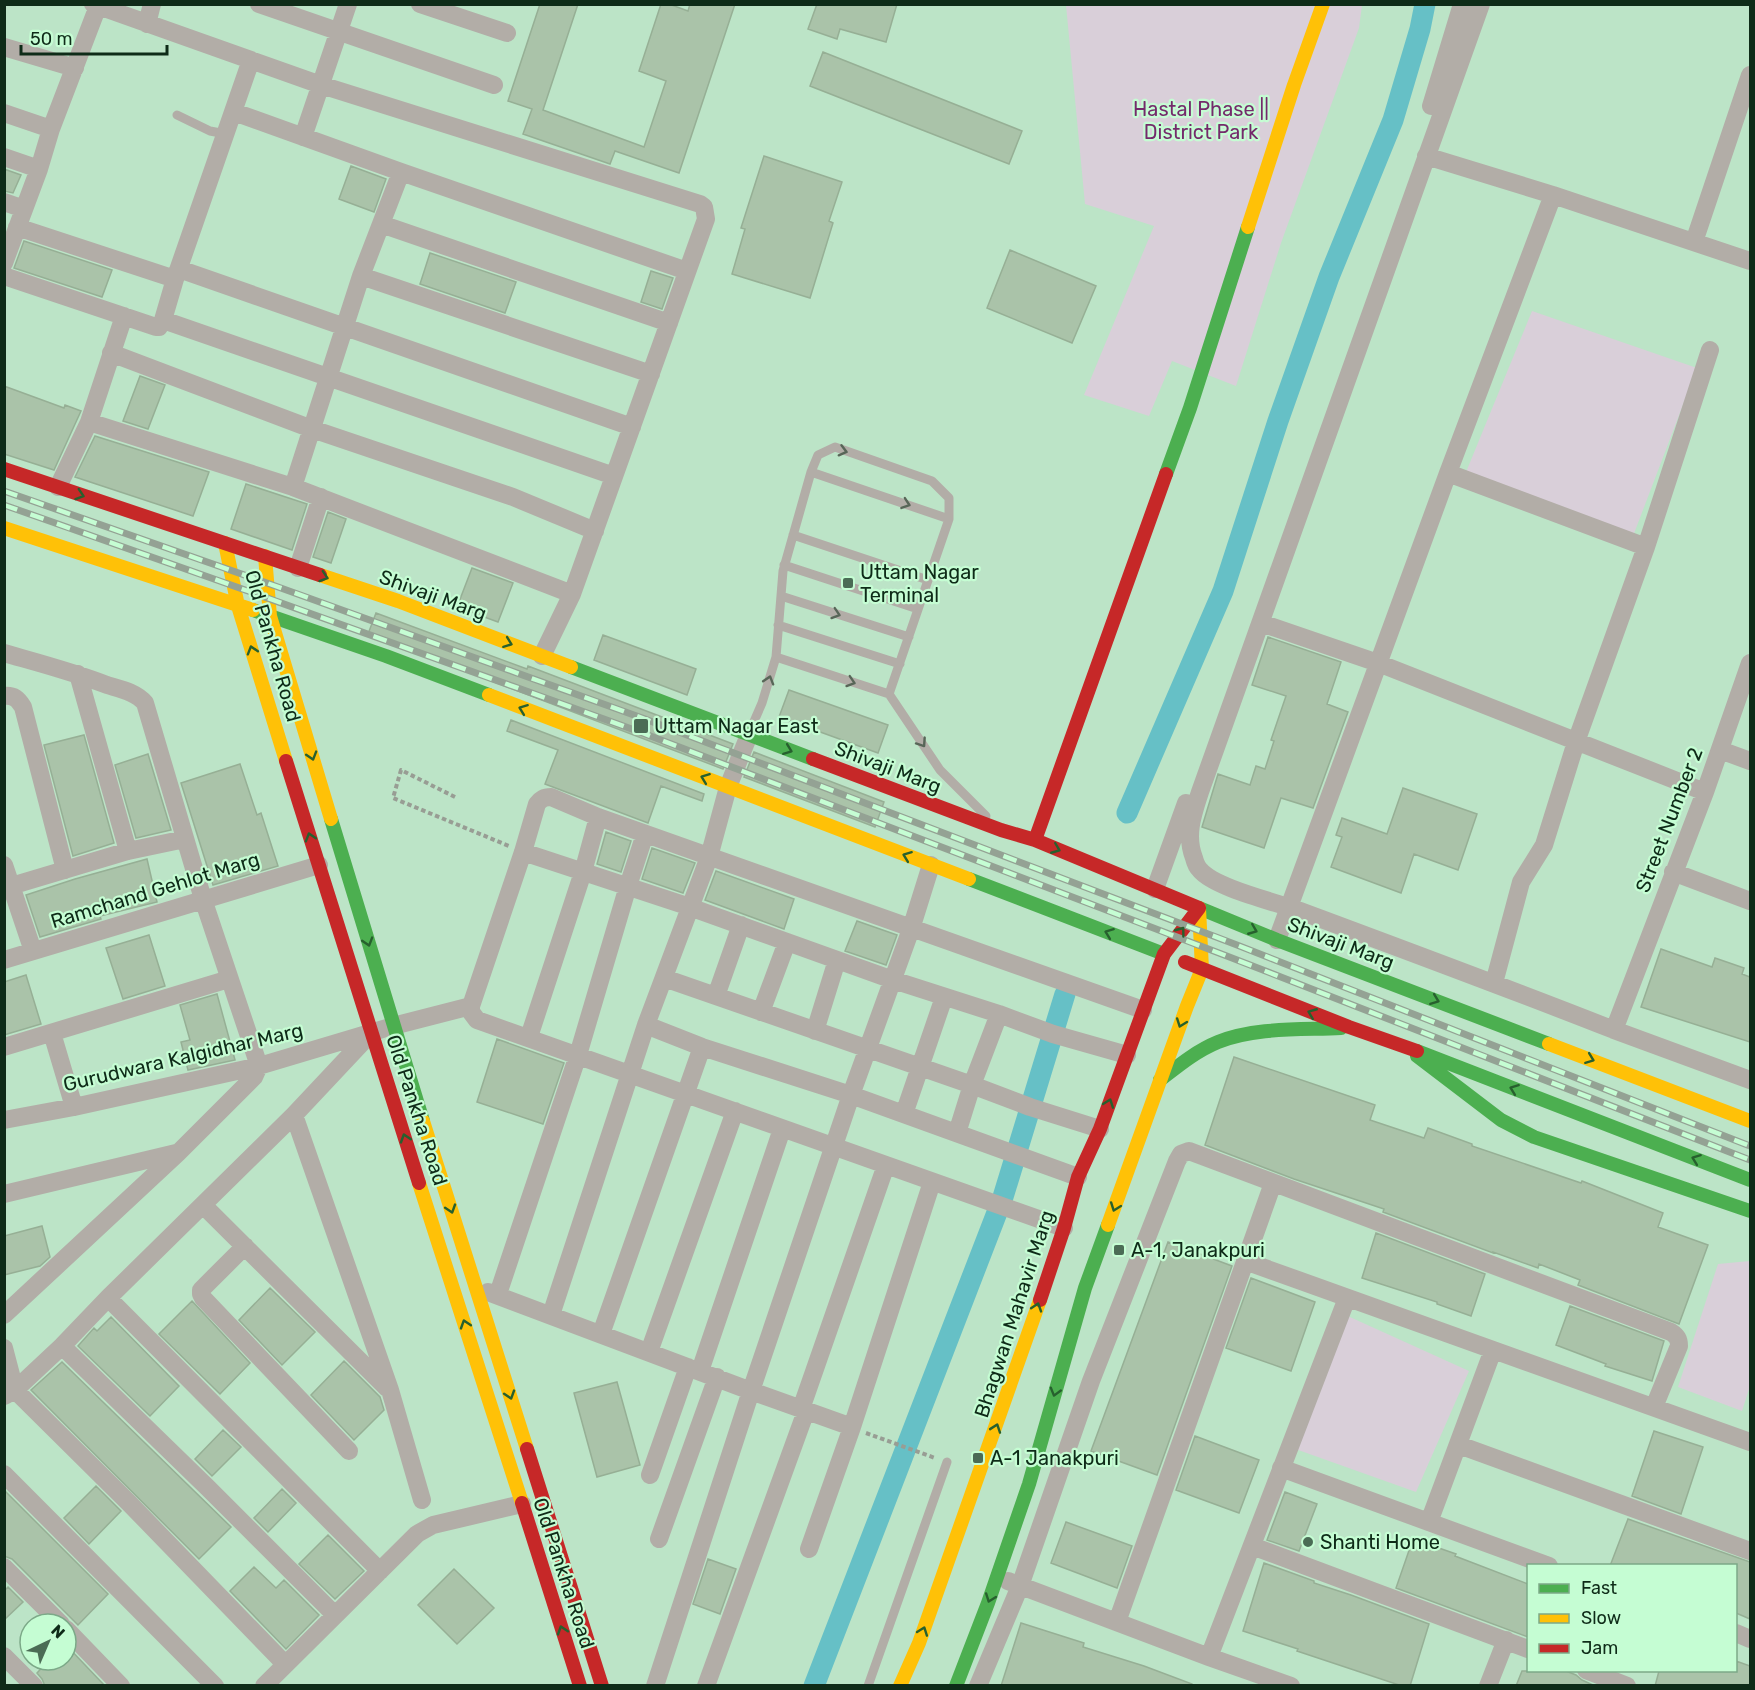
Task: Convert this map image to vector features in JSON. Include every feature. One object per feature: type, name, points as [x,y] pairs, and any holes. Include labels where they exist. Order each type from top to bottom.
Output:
[{"type":"main road","points":[[1035,840],[1190,408],[1294,85],[1323,4]]},
{"type":"main road","name":"Shivaji Marg","points":[[4,469],[398,601],[1001,830],[1035,840],[1277,940],[1750,1121]]},
{"type":"main road","points":[[4,528],[386,656],[1750,1180]]},
{"type":"main road","name":"Old Pankha Road","points":[[225,543],[238,606],[371,1033],[580,1686]]},
{"type":"main road","name":"Old Pankha Road","points":[[265,556],[270,616],[393,1026],[602,1686]]},
{"type":"main road","points":[[956,1686],[1029,1484],[1085,1288],[1202,969],[1198,908]]},
{"type":"main road","name":"Bhagwan Mahavir Marg","points":[[900,1686],[919,1643],[980,1474],[1064,1228],[1078,1177],[1100,1129],[1164,954],[1198,908]]},
{"type":"main road","points":[[1160,1080],[1197,1052],[1220,1041],[1253,1034],[1349,1027]]},
{"type":"main road","points":[[1404,1046],[1501,1120],[1534,1137],[1750,1211]]},
{"type":"street","points":[[147,24],[152,4]]},
{"type":"street","points":[[259,4],[494,85]]},
{"type":"street","points":[[303,137],[348,4]]},
{"type":"street","points":[[420,4],[507,33]]},
{"type":"street","points":[[1155,889],[1416,152],[1443,73],[1462,4]]},
{"type":"street","points":[[1481,4],[1200,792],[1192,816],[1189,835],[1190,849],[1198,869],[1205,876],[1239,891],[1494,982],[1614,1030],[1750,1080]]},
{"type":"street","points":[[6,255],[75,68],[95,5],[321,85],[700,204],[704,207],[705,219],[669,323],[572,594],[542,656]]},
{"type":"street","points":[[4,47],[75,68]]},
{"type":"street","points":[[4,276],[159,327],[251,60]]},
{"type":"street","points":[[1694,242],[1750,75]]},
{"type":"street","points":[[4,112],[51,129]]},
{"type":"street","points":[[234,112],[687,271]]},
{"type":"street","points":[[1426,156],[1553,195],[1750,261]]},
{"type":"street","points":[[4,157],[39,169]]},
{"type":"street","points":[[293,487],[361,276],[401,172]]},
{"type":"street","points":[[1277,940],[1448,473],[1553,195]]},
{"type":"street","points":[[4,202],[24,209]]},
{"type":"street","points":[[381,224],[669,323]]},
{"type":"street","points":[[17,227],[177,274],[344,327],[632,427]]},
{"type":"street","points":[[361,276],[651,374]]},
{"type":"street","points":[[58,487],[89,422],[124,316]]},
{"type":"street","points":[[163,320],[614,476]]},
{"type":"street","points":[[1494,982],[1521,882],[1544,845],[1576,742],[1646,547],[1710,350]]},
{"type":"street","points":[[111,353],[312,429],[513,497],[594,531]]},
{"type":"street","points":[[89,422],[293,487],[572,594]]},
{"type":"street","points":[[1448,473],[1646,547]]},
{"type":"street","points":[[298,568],[321,497]]},
{"type":"street","points":[[1261,623],[1378,663],[1705,792]]},
{"type":"street","points":[[4,653],[78,674],[129,692],[140,697],[145,703],[203,899],[259,1066],[254,1077],[178,1152],[4,1315]]},
{"type":"street","name":"Street Number 2","points":[[1614,1030],[1705,792],[1750,663]]},
{"type":"street","points":[[78,674],[128,851]]},
{"type":"street","points":[[4,696],[14,697],[23,707],[65,870]]},
{"type":"street","points":[[551,1315],[646,1025],[709,857],[728,787],[749,735]]},
{"type":"street","points":[[1720,750],[1750,761]]},
{"type":"street","points":[[1064,1228],[477,1020],[471,1012],[471,1006],[537,804],[541,799],[551,797],[645,834],[1143,1010]]},
{"type":"street","points":[[529,1037],[583,872],[598,817]]},
{"type":"street","points":[[498,1294],[578,1055],[645,834]]},
{"type":"street","points":[[11,886],[128,851],[185,839]]},
{"type":"street","points":[[523,852],[690,907],[893,980],[1053,1034],[1127,1055]]},
{"type":"street","points":[[4,865],[33,951]]},
{"type":"street","name":"Ramchand Gehlot Marg","points":[[4,960],[319,865]]},
{"type":"street","points":[[655,1686],[751,1391],[931,865]]},
{"type":"street","points":[[1673,873],[1750,901]]},
{"type":"street","points":[[716,996],[741,925]]},
{"type":"street","points":[[761,1012],[787,942]]},
{"type":"street","points":[[815,1031],[837,960]]},
{"type":"street","points":[[664,978],[1030,1107],[1100,1129]]},
{"type":"street","points":[[4,1047],[229,979]]},
{"type":"street","points":[[904,1114],[944,997]]},
{"type":"street","name":"Gurudwara Kalgidhar Marg","points":[[4,1120],[259,1066],[393,1026],[471,1006]]},
{"type":"street","points":[[957,1133],[972,1085],[999,1014]]},
{"type":"street","points":[[646,1025],[702,1047],[851,1095],[1078,1177]]},
{"type":"street","points":[[52,1032],[74,1107]]},
{"type":"street","points":[[10,1393],[62,1346],[204,1205],[294,1115],[371,1033]]},
{"type":"street","points":[[601,1334],[702,1047]]},
{"type":"street","points":[[649,1352],[735,1112]]},
{"type":"street","points":[[294,1115],[390,1390],[422,1500]]},
{"type":"street","points":[[659,1539],[702,1372],[782,1129]]},
{"type":"street","points":[[979,1685],[1020,1586],[1091,1381],[1181,1154],[1189,1151],[1671,1332],[1679,1340],[1679,1346],[1654,1407]]},
{"type":"street","points":[[4,1194],[178,1152]]},
{"type":"street","points":[[706,1686],[886,1165]]},
{"type":"street","points":[[809,1549],[852,1427],[932,1182]]},
{"type":"street","points":[[1117,1622],[1273,1183]]},
{"type":"street","points":[[204,1205],[390,1390]]},
{"type":"street","points":[[245,1246],[204,1286],[201,1290],[203,1298],[349,1451]]},
{"type":"street","points":[[1245,1261],[1750,1441]]},
{"type":"street","points":[[476,1288],[498,1294],[751,1391],[852,1427]]},
{"type":"street","points":[[108,1298],[380,1571]]},
{"type":"street","points":[[1209,1657],[1347,1298]]},
{"type":"street","points":[[62,1346],[335,1616]]},
{"type":"street","points":[[4,1348],[10,1393],[137,1511],[285,1664]]},
{"type":"street","points":[[1430,1522],[1493,1350]]},
{"type":"street","points":[[650,1475],[702,1372]]},
{"type":"street","points":[[1459,1445],[1750,1551]]},
{"type":"street","points":[[1281,1468],[1544,1564]]},
{"type":"street","points":[[4,1474],[215,1686]]},
{"type":"street","points":[[264,1686],[417,1534],[433,1525],[522,1504]]},
{"type":"street","points":[[1252,1546],[1527,1649]]},
{"type":"street","points":[[4,1567],[49,1612]]},
{"type":"street","points":[[997,1577],[1291,1686]]},
{"type":"street","points":[[1488,1686],[1506,1640]]},
{"type":"street","points":[[78,1641],[121,1686]]},
{"type":"street","points":[[4,1656],[33,1686]]},
{"type":"street","points":[[1589,1672],[1626,1686]]},
{"type":"lane","points":[[177,115],[210,131],[226,134]]},
{"type":"lane","points":[[749,735],[762,703],[776,657],[784,565],[811,472],[818,455],[835,447],[932,481],[949,498],[949,519],[889,694]]},
{"type":"lane","points":[[811,472],[949,519]]},
{"type":"lane","points":[[793,535],[928,580]]},
{"type":"lane","points":[[784,565],[918,609]]},
{"type":"lane","points":[[781,596],[909,637]]},
{"type":"lane","points":[[778,625],[900,664]]},
{"type":"lane","points":[[776,657],[889,694],[940,770],[1001,830]]},
{"type":"lane","points":[[868,1686],[947,1462]]},
{"type":"path","points":[[455,797],[402,770],[393,798],[523,852]]},
{"type":"path","points":[[852,1427],[920,1452]]},
{"type":"green space","name":"Hastal Phase || District Park","points":[[1066,5],[1362,5],[1359,28],[1281,243],[1236,386],[1172,361],[1149,416],[1084,395],[1154,226],[1085,204]]},
{"type":"green space","points":[[1532,311],[1697,368],[1630,544],[1464,477]]},
{"type":"green space","points":[[1750,1261],[1750,1386],[1742,1411],[1678,1387],[1718,1264]]},
{"type":"green space","points":[[1341,1313],[1469,1371],[1416,1492],[1287,1446]]},
{"type":"building","points":[[540,4],[578,4],[543,110],[644,147],[666,81],[639,71],[661,4],[669,4],[688,11],[690,4],[735,4],[679,173],[615,151],[610,164],[523,134],[532,109],[508,101]]},
{"type":"building","points":[[817,4],[897,4],[886,42],[840,29],[837,39],[808,29]]},
{"type":"building","points":[[823,52],[1022,131],[1009,164],[810,86]]},
{"type":"building","points":[[764,156],[842,182],[829,221],[833,223],[810,298],[732,274],[745,229],[741,228]]},
{"type":"building","points":[[351,166],[386,179],[374,212],[339,199]]},
{"type":"building","points":[[4,169],[21,175],[13,193],[4,191]]},
{"type":"building","points":[[24,241],[112,270],[102,297],[14,268]]},
{"type":"building","points":[[1010,250],[1096,286],[1072,343],[987,308]]},
{"type":"building","points":[[430,253],[516,282],[505,313],[420,284]]},
{"type":"building","points":[[651,271],[673,278],[662,309],[641,302]]},
{"type":"building","points":[[140,376],[165,385],[148,429],[123,421]]},
{"type":"building","points":[[4,386],[64,408],[65,405],[81,411],[54,470],[4,454]]},
{"type":"building","points":[[95,436],[209,472],[193,516],[75,477]]},
{"type":"building","points":[[246,484],[307,504],[292,550],[231,529]]},
{"type":"building","points":[[328,512],[346,519],[331,563],[313,557]]},
{"type":"building","points":[[472,568],[513,583],[498,622],[457,607]]},
{"type":"building","points":[[376,613],[527,669],[528,666],[733,744],[723,769],[368,634]]},
{"type":"building","points":[[603,635],[696,669],[687,695],[594,660]]},
{"type":"building","points":[[1268,637],[1341,662],[1327,704],[1348,712],[1313,808],[1281,798],[1264,848],[1202,827],[1218,774],[1250,785],[1256,766],[1265,769],[1274,741],[1271,740],[1286,696],[1252,685]]},
{"type":"building","points":[[789,690],[888,725],[878,753],[779,717]]},
{"type":"building","points":[[511,720],[704,794],[702,801],[661,786],[648,823],[545,784],[558,750],[507,731]]},
{"type":"building","points":[[84,735],[114,843],[73,856],[44,745]]},
{"type":"building","points":[[754,752],[884,802],[875,827],[744,777]]},
{"type":"building","points":[[148,754],[171,830],[136,838],[115,765]]},
{"type":"building","points":[[240,764],[257,815],[261,813],[278,866],[213,885],[181,783]]},
{"type":"building","points":[[1403,788],[1477,814],[1458,870],[1414,854],[1401,893],[1331,867],[1342,837],[1336,835],[1342,818],[1387,834]]},
{"type":"building","points":[[606,832],[631,841],[621,872],[597,864]]},
{"type":"building","points":[[652,848],[695,863],[683,893],[642,879]]},
{"type":"building","points":[[147,859],[157,902],[100,916],[101,919],[40,937],[26,895]]},
{"type":"building","points":[[716,871],[794,899],[784,929],[705,900]]},
{"type":"building","points":[[857,921],[897,935],[886,965],[845,951]]},
{"type":"building","points":[[149,935],[165,986],[123,999],[106,948]]},
{"type":"building","points":[[1661,949],[1712,967],[1715,958],[1744,968],[1742,974],[1750,977],[1750,1042],[1641,1007]]},
{"type":"building","points":[[26,975],[41,1024],[4,1035],[4,982]]},
{"type":"building","points":[[217,994],[235,1060],[188,1070],[181,1042],[190,1040],[180,1005]]},
{"type":"building","points":[[497,1039],[564,1063],[543,1124],[477,1102]]},
{"type":"building","points":[[1234,1057],[1375,1105],[1370,1120],[1424,1138],[1428,1128],[1472,1144],[1472,1146],[1581,1183],[1582,1181],[1663,1213],[1658,1227],[1708,1245],[1679,1324],[1578,1285],[1580,1280],[1539,1264],[1538,1268],[1493,1253],[1383,1212],[1384,1209],[1294,1179],[1205,1145]]},
{"type":"building","points":[[42,1226],[50,1257],[40,1266],[4,1275],[4,1236]]},
{"type":"building","points":[[1376,1233],[1485,1274],[1471,1316],[1437,1304],[1437,1302],[1362,1278]]},
{"type":"building","points":[[1168,1242],[1232,1266],[1157,1475],[1091,1451]]},
{"type":"building","points":[[1251,1278],[1315,1302],[1291,1371],[1226,1348]]},
{"type":"building","points":[[270,1288],[315,1332],[282,1365],[239,1320]]},
{"type":"building","points":[[192,1301],[250,1363],[220,1394],[159,1334]]},
{"type":"building","points":[[1570,1306],[1664,1341],[1652,1381],[1605,1366],[1606,1364],[1556,1345]]},
{"type":"building","points":[[111,1317],[179,1386],[150,1416],[78,1346],[94,1328],[97,1331]]},
{"type":"building","points":[[344,1361],[380,1397],[384,1410],[354,1440],[311,1395]]},
{"type":"building","points":[[62,1362],[231,1527],[199,1559],[31,1390]]},
{"type":"building","points":[[617,1382],[640,1465],[597,1477],[574,1393]]},
{"type":"building","points":[[223,1430],[241,1447],[212,1476],[195,1459]]},
{"type":"building","points":[[1654,1431],[1703,1447],[1681,1514],[1632,1496]]},
{"type":"building","points":[[1195,1436],[1259,1460],[1239,1513],[1176,1490]]},
{"type":"building","points":[[96,1486],[121,1511],[89,1544],[64,1518]]},
{"type":"building","points":[[282,1489],[296,1503],[268,1532],[254,1518]]},
{"type":"building","points":[[4,1490],[108,1594],[78,1625],[78,1612],[65,1612],[12,1559],[4,1556]]},
{"type":"building","points":[[1285,1492],[1317,1504],[1299,1551],[1267,1540]]},
{"type":"building","points":[[1628,1519],[1750,1562],[1750,1619],[1737,1613],[1737,1564],[1611,1564]]},
{"type":"building","points":[[1066,1522],[1132,1546],[1117,1588],[1051,1563]]},
{"type":"building","points":[[328,1535],[364,1571],[335,1599],[299,1564]]},
{"type":"building","points":[[1413,1539],[1456,1554],[1455,1556],[1527,1584],[1527,1637],[1396,1588]]},
{"type":"building","points":[[708,1559],[736,1569],[720,1614],[693,1604]]},
{"type":"building","points":[[1264,1563],[1429,1624],[1410,1686],[1402,1686],[1243,1631]]},
{"type":"building","points":[[254,1567],[276,1588],[284,1580],[319,1615],[286,1649],[230,1591]]},
{"type":"building","points":[[454,1569],[494,1608],[457,1644],[418,1605]]},
{"type":"building","points":[[8,1587],[23,1602],[4,1620],[4,1591]]},
{"type":"building","points":[[1021,1623],[1084,1643],[1083,1647],[1144,1666],[1192,1684],[1192,1686],[1001,1686]]},
{"type":"building","points":[[78,1658],[105,1686],[45,1686],[37,1673],[78,1672]]},
{"type":"building","points":[[1737,1661],[1750,1666],[1750,1686],[1655,1686],[1659,1672],[1737,1672]]},
{"type":"building","points":[[1522,1671],[1527,1671],[1568,1672],[1595,1686],[1516,1686]]},
{"type":"waterway","points":[[1127,813],[1223,591],[1278,421],[1329,277],[1393,120],[1420,29],[1425,4]]},
{"type":"waterway","points":[[814,1686],[1003,1197],[1065,994]]},
{"type":"railway","points":[[4,491],[645,719],[1237,945],[1750,1146]]},
{"type":"railway","points":[[4,505],[640,732],[1232,958],[1750,1160]]},
{"type":"traffic: fast","points":[[1166,474],[1190,408],[1248,227]]},
{"type":"traffic: fast","points":[[253,610],[489,695]]},
{"type":"traffic: fast","points":[[571,667],[813,759]]},
{"type":"traffic: fast","points":[[331,819],[423,1121]]},
{"type":"traffic: fast","points":[[969,879],[1164,954]]},
{"type":"traffic: fast","points":[[1199,908],[1549,1044]]},
{"type":"traffic: fast","points":[[1160,1080],[1202,1050],[1233,1037],[1279,1030],[1341,1028]]},
{"type":"traffic: fast","points":[[1417,1051],[1750,1180]]},
{"type":"traffic: fast","points":[[1417,1056],[1501,1120],[1534,1137],[1750,1211]]},
{"type":"traffic: fast","points":[[956,1686],[988,1603],[1029,1484],[1085,1288],[1108,1225]]},
{"type":"traffic: slow","points":[[1248,227],[1323,4]]},
{"type":"traffic: slow","points":[[4,528],[253,610]]},
{"type":"traffic: slow","points":[[225,543],[238,606],[286,761]]},
{"type":"traffic: slow","points":[[265,556],[270,616],[331,819]]},
{"type":"traffic: slow","points":[[320,575],[398,601],[571,667]]},
{"type":"traffic: slow","points":[[489,695],[969,879]]},
{"type":"traffic: slow","points":[[1108,1225],[1202,969],[1199,908]]},
{"type":"traffic: slow","points":[[1549,1044],[1750,1121]]},
{"type":"traffic: slow","points":[[423,1121],[527,1449]]},
{"type":"traffic: slow","points":[[419,1183],[522,1503]]},
{"type":"traffic: slow","points":[[900,1686],[919,1643],[1040,1300]]},
{"type":"traffic: jam","points":[[4,469],[320,575]]},
{"type":"traffic: jam","points":[[1035,840],[1166,474]]},
{"type":"traffic: jam","points":[[813,759],[1001,830],[1035,840],[1199,908]]},
{"type":"traffic: jam","points":[[286,761],[419,1183]]},
{"type":"traffic: jam","points":[[1040,1300],[1078,1177],[1100,1129],[1164,954],[1199,908]]},
{"type":"traffic: jam","points":[[1185,962],[1349,1027],[1417,1051]]},
{"type":"traffic: jam","points":[[527,1449],[602,1686]]},
{"type":"traffic: jam","points":[[522,1503],[580,1686]]},
{"type":"place","name":"Uttam Nagar Terminal","points":[[848,583]]},
{"type":"place","name":"Uttam Nagar East","points":[[641,726]]},
{"type":"place","name":"A-1, Janakpuri","points":[[1119,1250]]},
{"type":"place","name":"A-1 Janakpuri","points":[[978,1458]]},
{"type":"place","name":"Shanti Home","points":[[1308,1542]]}]
